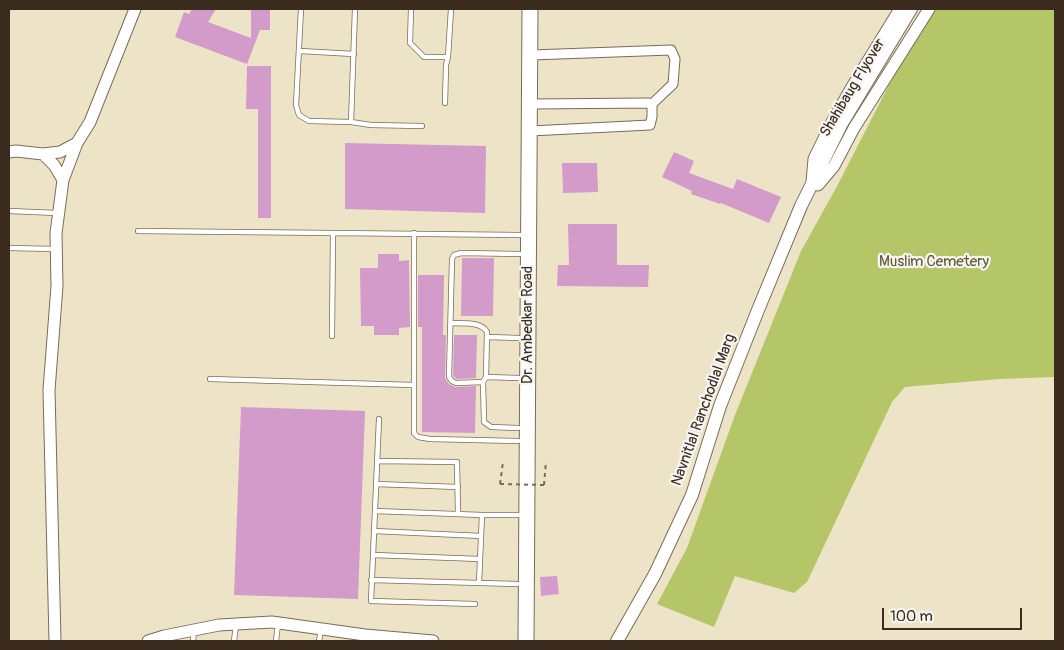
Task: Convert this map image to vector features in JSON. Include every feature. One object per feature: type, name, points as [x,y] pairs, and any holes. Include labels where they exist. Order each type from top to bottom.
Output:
[{"type":"main road","name":"Dr. Ambedkar Road","points":[[517,641],[522,9]]},
{"type":"main road","name":"Dr. Ambedkar Road","points":[[526,641],[530,9]]},
{"type":"main road","name":"Shahibaug Flyover","points":[[815,184],[830,152],[911,9]]},
{"type":"main road","name":"Shahibaug Flyover","points":[[830,152],[918,9]]},
{"type":"main road","name":"Navnitlal Ranchodlal Marg","points":[[617,641],[655,574],[692,494],[720,406],[758,310],[815,184]]},
{"type":"main road","points":[[625,641],[662,576],[698,497],[727,408],[815,184]]},
{"type":"street","points":[[55,641],[49,390],[57,286],[56,233],[58,213],[63,180],[78,143],[90,122],[135,9]]},
{"type":"street","points":[[815,184],[814,159],[832,122],[900,9]]},
{"type":"street","points":[[815,184],[834,166],[854,128],[929,9]]},
{"type":"street","points":[[530,55],[671,50],[675,59],[674,84],[652,104],[650,125],[530,131]]},
{"type":"street","points":[[530,104],[652,104]]},
{"type":"street","points":[[9,152],[43,154],[60,152],[78,143]]},
{"type":"street","points":[[43,154],[54,165],[63,180]]},
{"type":"street","points":[[148,641],[164,636],[194,636],[219,625],[278,623],[321,628],[359,638],[433,641]]},
{"type":"lane","points":[[301,9],[296,105],[300,115],[309,121],[422,126]]},
{"type":"lane","points":[[351,122],[355,9]]},
{"type":"lane","points":[[411,9],[410,43],[412,47],[424,57],[448,56]]},
{"type":"lane","points":[[445,103],[451,9]]},
{"type":"lane","points":[[300,51],[354,54]]},
{"type":"lane","points":[[9,211],[58,213]]},
{"type":"lane","points":[[138,232],[333,232],[520,235]]},
{"type":"lane","points":[[332,336],[333,232]]},
{"type":"lane","points":[[414,234],[414,433],[418,437],[518,434]]},
{"type":"lane","points":[[9,248],[57,249]]},
{"type":"lane","points":[[519,378],[485,379],[456,383],[449,377],[452,259],[454,255],[462,253],[520,254]]},
{"type":"lane","points":[[450,323],[482,326],[487,332],[484,422],[491,427],[518,434]]},
{"type":"lane","points":[[487,337],[519,338]]},
{"type":"lane","points":[[210,378],[414,385]]},
{"type":"lane","points":[[379,419],[371,601],[475,604]]},
{"type":"lane","points":[[377,461],[457,462],[458,513]]},
{"type":"lane","points":[[376,484],[458,487]]},
{"type":"lane","points":[[375,511],[518,515]]},
{"type":"lane","points":[[479,583],[482,515]]},
{"type":"lane","points":[[374,531],[481,536]]},
{"type":"lane","points":[[372,555],[480,559]]},
{"type":"lane","points":[[371,580],[518,584]]},
{"type":"lane","points":[[276,641],[278,623]]},
{"type":"lane","points":[[234,641],[236,624]]},
{"type":"lane","points":[[319,641],[321,628]]},
{"type":"path","points":[[503,462],[500,484],[544,485],[546,461]]},
{"type":"green space","name":"Muslim Cemetery","points":[[928,9],[1055,9],[1055,377],[999,379],[905,387],[892,402],[807,582],[794,593],[735,576],[714,627],[657,604],[687,548],[735,415],[801,251],[836,188]]},
{"type":"building","points":[[192,9],[216,9],[208,22],[251,38],[251,9],[270,9],[270,30],[260,30],[247,64],[175,37],[184,12],[189,14]]},
{"type":"building","points":[[247,66],[271,66],[271,218],[258,218],[258,109],[246,109]]},
{"type":"building","points":[[345,143],[486,146],[485,213],[345,209]]},
{"type":"building","points":[[674,152],[694,161],[689,173],[733,189],[737,179],[781,197],[769,223],[721,203],[691,194],[692,191],[662,177]]},
{"type":"building","points":[[562,163],[597,163],[598,192],[563,193]]},
{"type":"building","points":[[568,224],[617,224],[617,265],[649,265],[648,287],[557,286],[558,265],[569,265]]},
{"type":"building","points":[[378,254],[399,254],[399,261],[409,260],[410,327],[399,328],[399,335],[374,335],[374,326],[361,326],[360,268],[378,268]]},
{"type":"building","points":[[462,258],[494,258],[493,316],[461,316]]},
{"type":"building","points":[[418,275],[444,275],[443,335],[446,335],[445,378],[449,384],[455,387],[476,386],[475,433],[422,432],[422,327],[418,327]]},
{"type":"building","points":[[454,335],[477,335],[476,378],[457,379],[453,376]]},
{"type":"building","points":[[241,407],[365,411],[358,599],[234,595]]},
{"type":"building","points":[[557,576],[559,594],[541,596],[540,577]]}]
